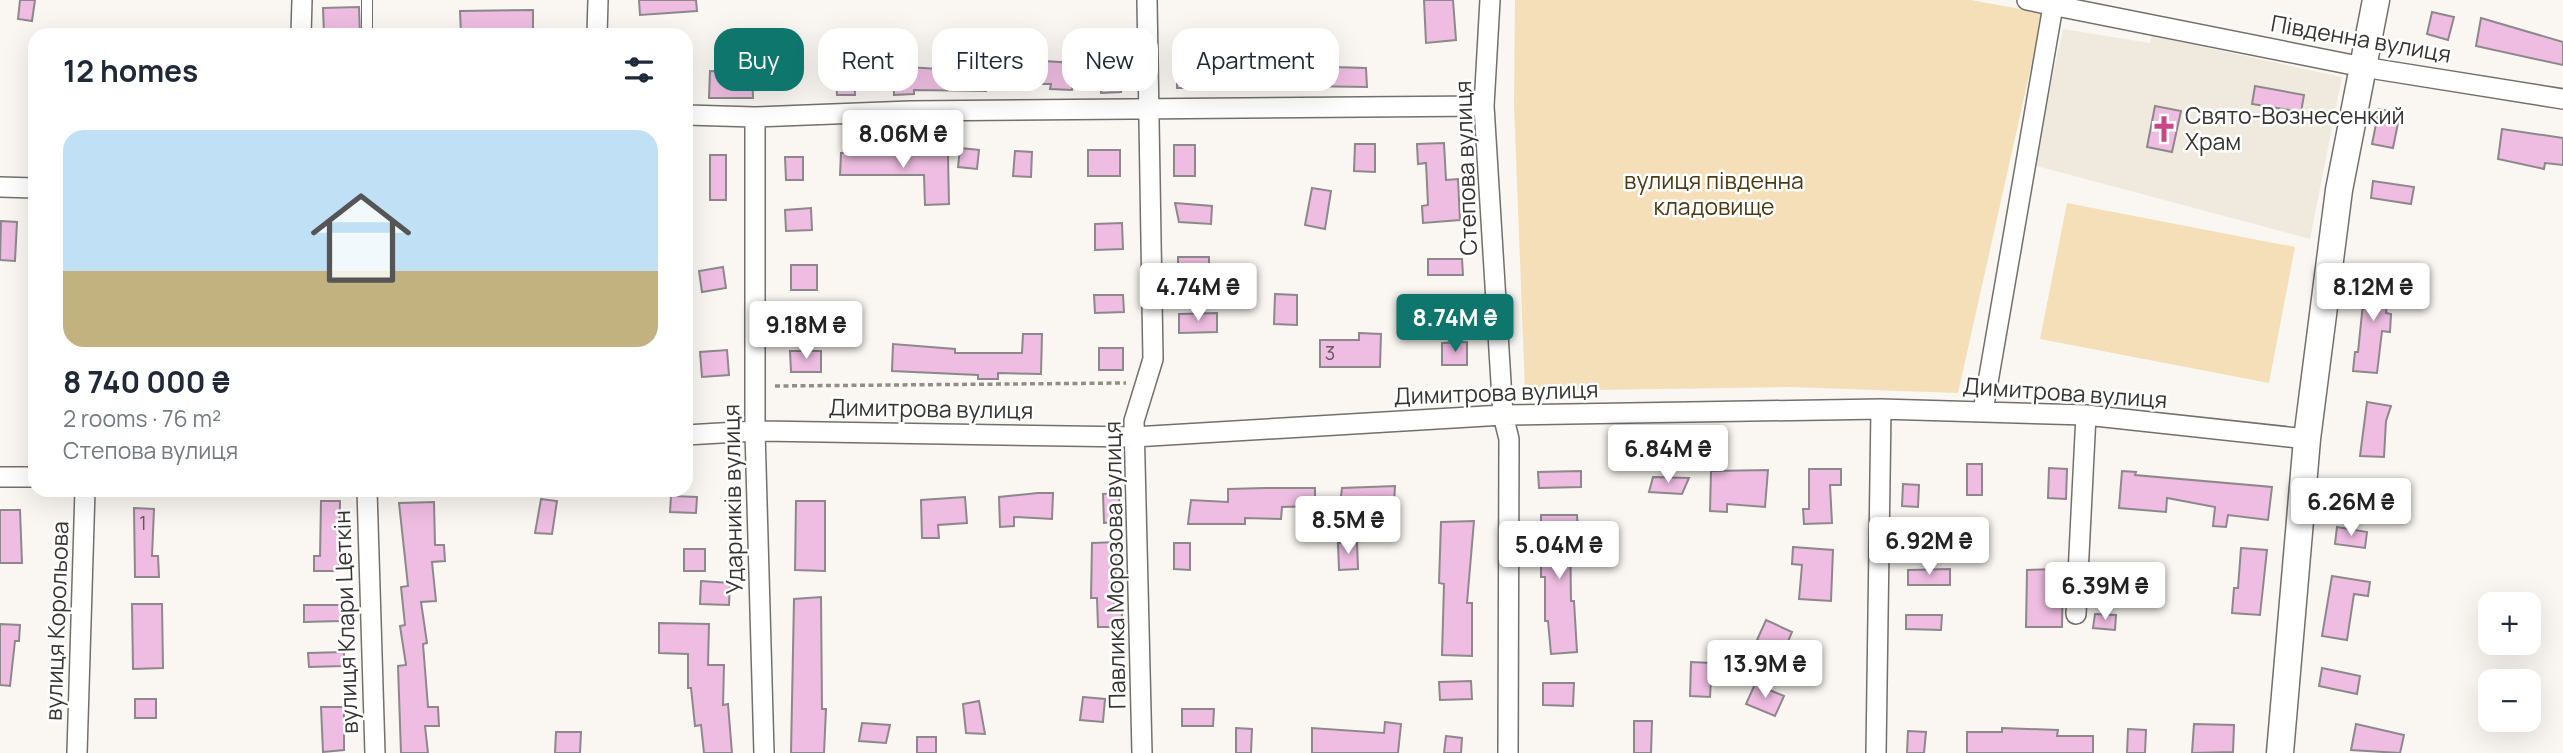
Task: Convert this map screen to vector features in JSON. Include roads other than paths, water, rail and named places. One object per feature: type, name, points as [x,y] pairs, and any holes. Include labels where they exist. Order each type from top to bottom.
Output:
[{"type":"street","points":[[302,0],[302,28]]},
{"type":"street","points":[[597,28],[598,0]]},
{"type":"street","name":"Павлика Морозова вулиця","points":[[1142,753],[1134,421],[1153,359],[1147,0]]},
{"type":"street","name":"Степова вулиця","points":[[1490,0],[1484,106],[1503,415],[1509,439],[1508,753]]},
{"type":"street","name":"Південна вулиця","points":[[2026,0],[2363,67],[2563,99]]},
{"type":"street","points":[[2280,753],[2307,439],[2339,190],[2376,0]]},
{"type":"street","points":[[1983,411],[2053,6]]},
{"type":"street","points":[[693,114],[755,117],[910,111],[1484,106]]},
{"type":"street","name":"Ударників вулиця","points":[[755,117],[755,431],[764,753]]},
{"type":"street","points":[[0,187],[28,188]]},
{"type":"street","points":[[1876,753],[1881,409]]},
{"type":"street","name":"Димитрова вулиця","points":[[693,435],[755,431],[1134,437],[1503,415],[1881,409],[2086,415],[2307,439]]},
{"type":"street","points":[[2076,614],[2086,415]]},
{"type":"street","points":[[0,477],[28,477]]},
{"type":"street","name":"вулиця Корольова","points":[[77,753],[85,497]]},
{"type":"street","name":"вулиця Клари Цеткін","points":[[367,497],[375,753]]},
{"type":"lane","points":[[367,0],[367,28]]},
{"type":"place","name":"Свято-Вознесенкий Храм","points":[[2164,129]]},
{"type":"park label","name":"вулиця південна кладовище","points":[[1714,194]]}]
